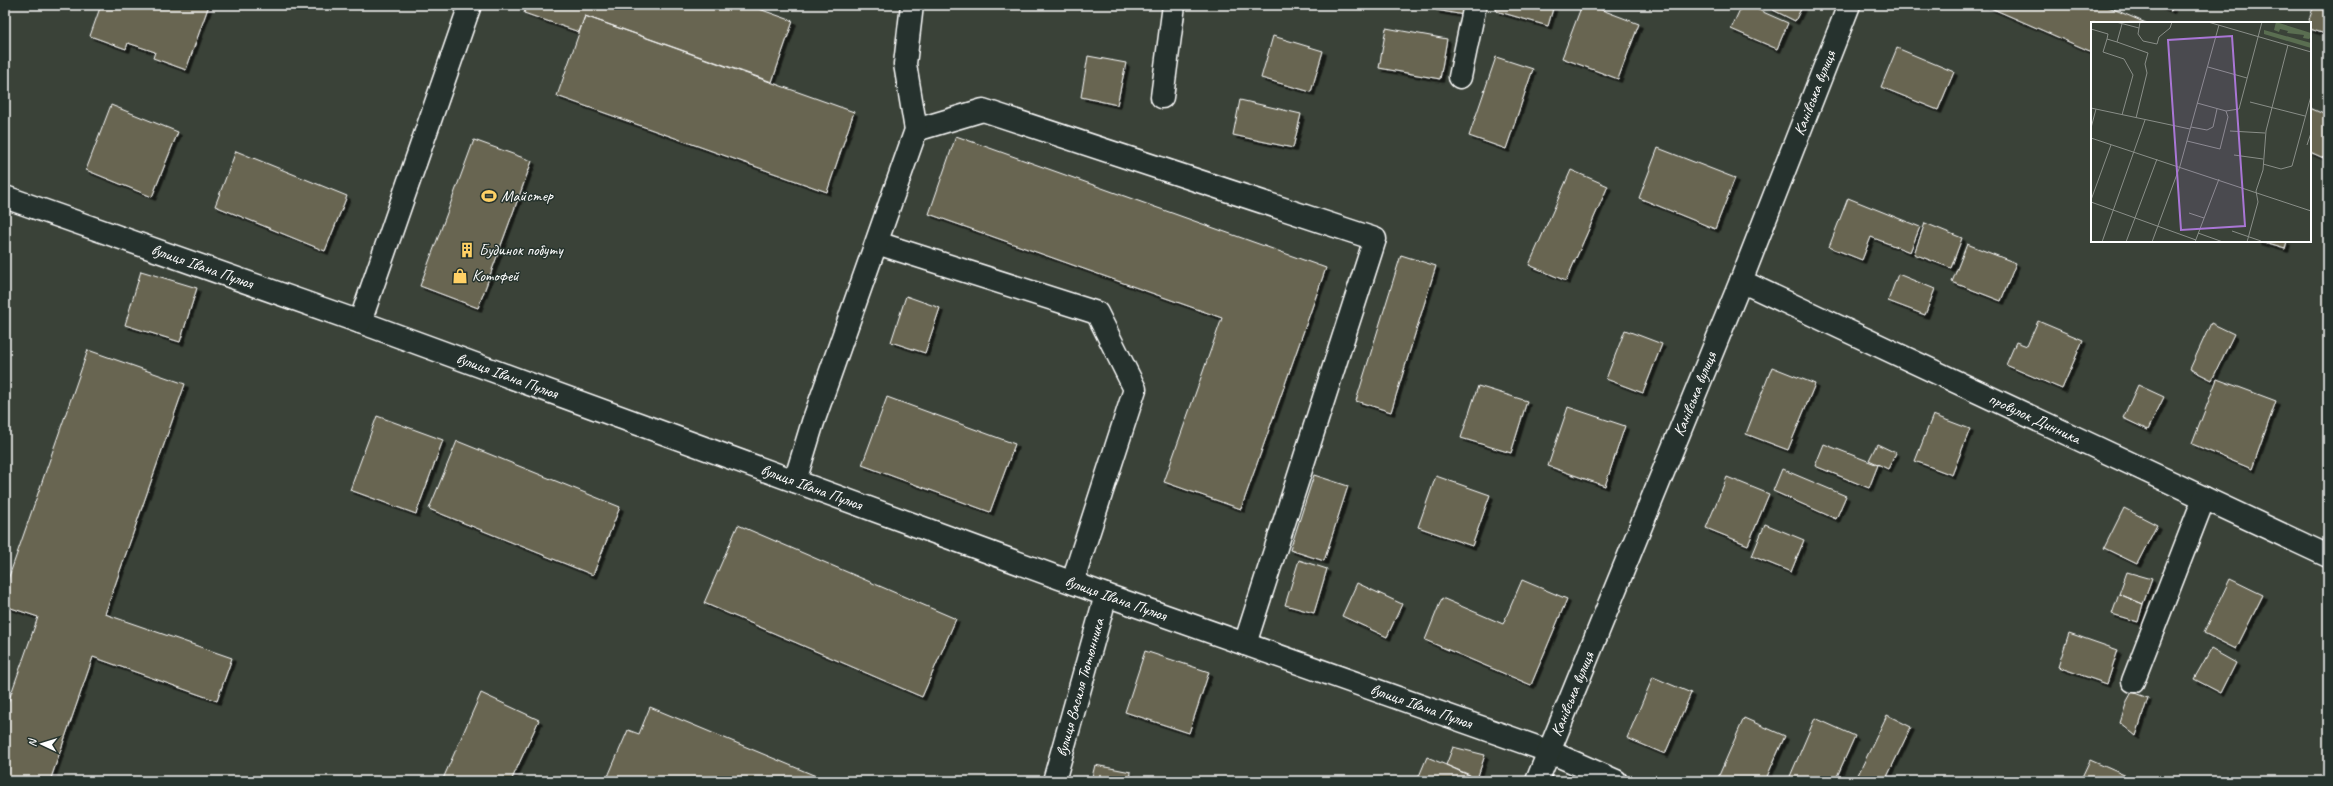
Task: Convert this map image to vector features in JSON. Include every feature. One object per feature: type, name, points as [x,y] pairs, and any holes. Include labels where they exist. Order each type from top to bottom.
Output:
[{"type":"street","points":[[360,322],[470,5]]},
{"type":"street","points":[[795,481],[813,422],[916,130],[905,64],[912,5]]},
{"type":"street","points":[[1162,97],[1174,5]]},
{"type":"street","points":[[1460,77],[1475,5]]},
{"type":"street","name":"Канівська вулиця","points":[[1537,781],[1548,750],[1741,281],[1850,5]]},
{"type":"street","points":[[916,130],[983,110],[1375,239],[1245,644]]},
{"type":"street","name":"вулиця Івана Пулюя","points":[[5,197],[360,322],[1106,595],[1548,750],[1616,781]]},
{"type":"street","points":[[877,243],[1097,313],[1135,389],[1077,568],[1074,583]]},
{"type":"street","name":"провулок Динника","points":[[1741,281],[2328,556]]},
{"type":"street","points":[[2134,681],[2204,498]]},
{"type":"street","name":"вулиця Василя Тютюнника","points":[[1054,781],[1106,595]]},
{"type":"building","points":[[101,5],[209,5],[186,70],[153,58],[155,52],[128,43],[126,49],[90,36]]},
{"type":"building","points":[[527,5],[748,5],[793,21],[772,82],[585,16],[579,32],[524,13]]},
{"type":"building","points":[[1437,5],[1466,5],[1464,15],[1436,10]]},
{"type":"building","points":[[1498,5],[1554,5],[1548,26],[1496,11]]},
{"type":"building","points":[[1582,5],[1589,5],[1639,24],[1618,79],[1562,58]]},
{"type":"building","points":[[1742,5],[1747,5],[1788,23],[1777,49],[1731,29]]},
{"type":"building","points":[[1763,5],[1803,5],[1795,21]]},
{"type":"building","points":[[1984,5],[2104,5],[2144,22],[2091,22],[2091,52]]},
{"type":"building","points":[[2156,5],[2173,5],[2171,11]]},
{"type":"building","points":[[2314,5],[2328,5],[2328,35],[2311,29],[2311,22],[2308,22]]},
{"type":"building","points":[[585,16],[854,112],[827,192],[557,96]]},
{"type":"building","points":[[1386,28],[1447,39],[1440,79],[1379,68]]},
{"type":"building","points":[[1273,36],[1323,51],[1311,92],[1261,78]]},
{"type":"building","points":[[1897,48],[1954,72],[1938,110],[1881,87]]},
{"type":"building","points":[[1088,56],[1126,63],[1117,105],[1081,97]]},
{"type":"building","points":[[1496,57],[1533,69],[1506,149],[1469,136]]},
{"type":"building","points":[[1240,100],[1301,114],[1293,148],[1233,135]]},
{"type":"building","points":[[111,105],[178,132],[152,197],[86,170]]},
{"type":"building","points":[[2311,108],[2328,116],[2328,160],[2311,152]]},
{"type":"building","points":[[956,136],[1326,268],[1241,509],[1164,482],[1222,318],[929,214]]},
{"type":"building","name":"Будинок побуту","points":[[474,140],[532,161],[478,308],[420,286]]},
{"type":"building","points":[[1658,148],[1735,178],[1715,229],[1639,198]]},
{"type":"building","points":[[236,151],[347,196],[325,251],[215,206]]},
{"type":"building","points":[[1571,170],[1608,186],[1566,281],[1529,265]]},
{"type":"building","points":[[1848,198],[1920,227],[1910,252],[1871,237],[1862,260],[1829,247]]},
{"type":"building","points":[[1925,223],[1962,238],[1951,268],[1914,254]]},
{"type":"building","points":[[2261,242],[2287,242],[2285,249]]},
{"type":"building","points":[[1967,244],[2016,263],[2001,301],[1952,282]]},
{"type":"building","points":[[1401,255],[1436,266],[1391,412],[1356,401]]},
{"type":"building","points":[[141,271],[197,288],[180,342],[125,325]]},
{"type":"building","points":[[1898,274],[1935,289],[1925,315],[1888,301]]},
{"type":"building","points":[[906,296],[940,308],[925,353],[891,342]]},
{"type":"building","points":[[2038,321],[2083,340],[2062,389],[2006,365],[2016,342],[2027,346]]},
{"type":"building","points":[[2211,323],[2234,334],[2212,380],[2190,369]]},
{"type":"building","points":[[1625,330],[1662,344],[1643,393],[1606,379]]},
{"type":"building","points":[[88,350],[185,384],[105,614],[232,658],[217,701],[93,657],[50,781],[5,781],[5,711],[38,617],[5,606],[5,588]]},
{"type":"building","points":[[1772,367],[1815,384],[1788,450],[1746,434]]},
{"type":"building","points":[[2217,379],[2276,401],[2252,469],[2192,444]]},
{"type":"building","points":[[2138,385],[2164,397],[2148,430],[2123,418]]},
{"type":"building","points":[[1478,386],[1527,401],[1511,453],[1461,438]]},
{"type":"building","points":[[887,397],[1015,444],[990,512],[862,465]]},
{"type":"building","points":[[1568,407],[1625,426],[1605,486],[1548,466]]},
{"type":"building","points":[[1933,415],[1970,429],[1952,475],[1915,461]]},
{"type":"building","points":[[377,416],[443,440],[416,514],[350,490]]},
{"type":"building","points":[[457,441],[620,507],[593,575],[429,509]]},
{"type":"building","points":[[1824,444],[1878,465],[1869,488],[1815,466]]},
{"type":"building","points":[[1877,444],[1896,453],[1888,469],[1869,460]]},
{"type":"building","points":[[1782,469],[1846,496],[1836,519],[1773,491]]},
{"type":"building","points":[[1314,475],[1348,486],[1324,561],[1290,550]]},
{"type":"building","points":[[1436,476],[1490,495],[1472,546],[1418,527]]},
{"type":"building","points":[[1727,477],[1769,494],[1748,545],[1706,528]]},
{"type":"building","points":[[2124,508],[2157,525],[2137,564],[2104,548]]},
{"type":"building","points":[[1765,524],[1804,540],[1791,572],[1752,556]]},
{"type":"building","points":[[738,525],[956,619],[922,697],[704,603]]},
{"type":"building","points":[[1299,560],[1327,569],[1314,613],[1285,605]]},
{"type":"building","points":[[2127,572],[2152,579],[2143,604],[2119,594]]},
{"type":"building","points":[[2230,579],[2263,595],[2236,649],[2204,633]]},
{"type":"building","points":[[1522,580],[1567,599],[1531,685],[1425,640],[1442,598],[1503,624]]},
{"type":"building","points":[[1357,583],[1402,604],[1387,637],[1342,616]]},
{"type":"building","points":[[2119,594],[2143,604],[2138,622],[2112,614]]},
{"type":"building","points":[[2069,633],[2118,650],[2107,684],[2058,667]]},
{"type":"building","points":[[2211,649],[2236,663],[2221,693],[2194,679]]},
{"type":"building","points":[[1145,651],[1209,672],[1189,733],[1125,712]]},
{"type":"building","points":[[1653,677],[1691,693],[1665,754],[1627,738]]},
{"type":"building","points":[[2132,692],[2148,698],[2136,736],[2120,723],[2127,701]]},
{"type":"building","points":[[481,693],[539,720],[511,781],[442,781]]},
{"type":"building","points":[[650,707],[828,781],[606,781],[628,730],[639,734]]},
{"type":"building","points":[[1887,715],[1911,727],[1885,781],[1860,781],[1856,779]]},
{"type":"building","points":[[1744,718],[1785,736],[1765,781],[1718,781],[1717,780]]},
{"type":"building","points":[[1815,718],[1855,736],[1835,781],[1788,781]]},
{"type":"building","points":[[1453,747],[1485,755],[1477,779],[1446,765]]},
{"type":"building","points":[[1427,757],[1470,775],[1467,781],[1417,781]]},
{"type":"building","points":[[2090,760],[2138,781],[2080,781]]},
{"type":"building","points":[[1095,765],[1131,772],[1130,781],[1091,781]]},
{"type":"place","name":"Майстер","points":[[489,196]]},
{"type":"place","name":"Будинок побуту","points":[[467,250]]},
{"type":"place","name":"Котофей","points":[[460,276]]}]
